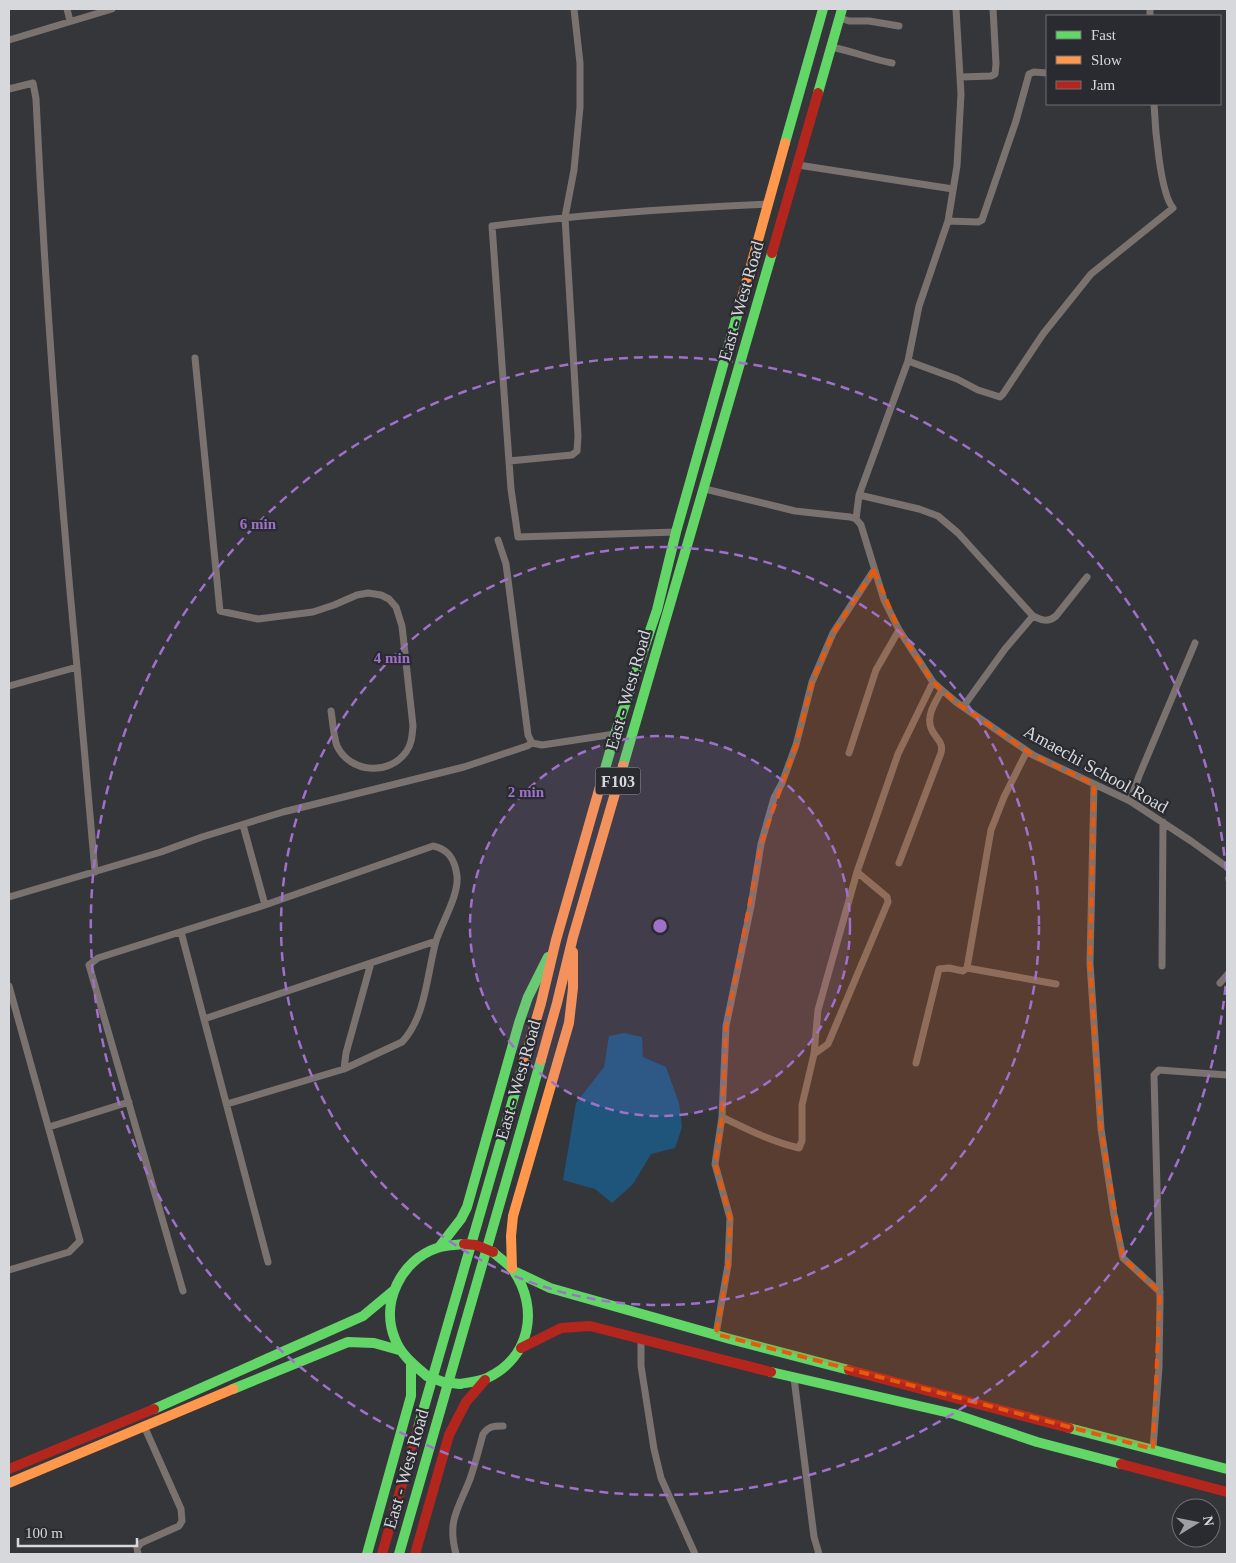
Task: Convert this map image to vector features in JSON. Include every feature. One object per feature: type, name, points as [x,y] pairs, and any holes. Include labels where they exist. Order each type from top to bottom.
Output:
[{"type":"main road","name":"East - West Road","points":[[382,1554],[541,1003],[556,940],[615,734],[657,610],[676,532],[823,9]]},
{"type":"main road","name":"East - West Road","points":[[399,1554],[557,1003],[573,937],[705,489],[841,13]]},
{"type":"main road","points":[[415,1554],[449,1435],[466,1402],[485,1380],[506,1367],[521,1348],[527,1331],[529,1306],[524,1288],[514,1270],[510,1236],[513,1216],[569,1023],[574,988],[573,937]]},
{"type":"main road","points":[[440,1246],[461,1219],[467,1207],[519,1022],[528,997],[556,940]]},
{"type":"main road","points":[[485,1380],[460,1384],[443,1382],[427,1376],[411,1365],[399,1350],[392,1333],[390,1303],[401,1274],[413,1261],[440,1246],[476,1245],[493,1252],[514,1270],[550,1288],[587,1299],[1227,1469]]},
{"type":"main road","points":[[9,1469],[188,1394],[363,1316],[393,1291]]},
{"type":"main road","points":[[521,1348],[561,1328],[590,1326],[794,1378],[954,1414],[1037,1442],[1227,1492]]},
{"type":"main road","points":[[9,1483],[348,1342],[368,1342],[399,1350]]},
{"type":"main road","points":[[367,1554],[412,1396],[411,1365]]},
{"type":"street","points":[[67,9],[70,21]]},
{"type":"street","points":[[9,40],[112,9]]},
{"type":"street","points":[[509,461],[572,455],[577,451],[578,436],[565,217],[574,170],[580,107],[580,63],[574,9]]},
{"type":"street","points":[[705,489],[795,511],[850,517],[856,520],[859,496],[908,361],[919,306],[948,221],[957,166],[961,78],[956,9]]},
{"type":"street","points":[[961,78],[991,76],[995,74],[993,9]]},
{"type":"street","points":[[841,13],[849,21],[869,21],[899,26]]},
{"type":"street","points":[[831,47],[892,63]]},
{"type":"street","points":[[948,221],[978,222],[982,220],[1016,121],[1029,74],[1034,72],[1046,73]]},
{"type":"street","points":[[9,89],[33,83],[36,99],[43,231],[63,517],[95,872]]},
{"type":"street","points":[[908,361],[957,379],[993,396],[1000,397],[1003,394],[1043,334],[1091,274],[1173,208],[1168,202],[1163,188],[1154,105]]},
{"type":"street","points":[[798,165],[952,189]]},
{"type":"street","points":[[676,532],[518,537],[509,461],[492,226],[565,217],[768,204]]},
{"type":"street","points":[[195,358],[220,611],[258,619],[296,615],[313,612],[357,595],[368,593],[389,598],[396,607],[402,626],[413,726],[412,740],[406,752],[396,762],[384,768],[370,769],[357,765],[346,757],[338,746],[334,733],[332,711]]},
{"type":"street","points":[[859,496],[919,508],[938,516],[958,533],[1033,616],[1042,620],[1052,620],[1087,577]]},
{"type":"street","name":"Amaechi School Road","points":[[856,520],[861,525],[884,600],[899,630],[933,682],[963,707],[1027,751],[1130,801],[1227,867]]},
{"type":"street","points":[[498,540],[506,564],[528,735],[532,743]]},
{"type":"street","points":[[716,1334],[728,1265],[730,1218],[715,1164],[722,1116],[726,1026],[751,906],[761,844],[774,798],[782,783],[796,745],[812,682],[833,633],[874,570]]},
{"type":"street","points":[[963,707],[1005,649],[1033,616]]},
{"type":"street","points":[[849,753],[876,670],[899,630]]},
{"type":"street","points":[[1130,801],[1195,644]]},
{"type":"street","points":[[9,686],[78,667]]},
{"type":"street","points":[[722,1116],[784,1145],[799,1148],[802,1141],[802,1105],[814,1054],[818,1010],[857,872],[898,754],[933,682]]},
{"type":"street","points":[[898,864],[941,753],[942,743],[931,729],[930,721],[931,713],[942,690]]},
{"type":"street","points":[[9,897],[95,872],[283,812],[464,767],[532,743],[542,745],[615,734]]},
{"type":"street","points":[[967,968],[991,830],[1004,797],[1027,751]]},
{"type":"street","points":[[1094,784],[1090,964],[1101,1129],[1114,1215],[1123,1258],[1160,1292]]},
{"type":"street","points":[[1162,966],[1163,822]]},
{"type":"street","points":[[244,824],[265,905]]},
{"type":"street","points":[[183,1291],[89,965],[98,958],[265,905],[433,846],[443,848],[453,858],[457,877],[455,891],[436,941],[422,1005],[408,1036],[402,1042],[344,1069],[227,1104]]},
{"type":"street","points":[[814,1054],[828,1044],[888,902],[887,897],[857,872]]},
{"type":"street","points":[[181,932],[268,1262]]},
{"type":"street","points":[[204,1018],[436,941]]},
{"type":"street","points":[[344,1069],[346,1053],[371,963]]},
{"type":"street","points":[[916,1063],[939,969],[949,968],[963,971],[967,968],[1056,984]]},
{"type":"street","points":[[1220,983],[1227,975]]},
{"type":"street","points":[[9,991],[80,1241],[69,1252],[9,1270]]},
{"type":"street","points":[[1153,1449],[1159,1367],[1160,1292],[1154,1075],[1159,1070],[1227,1075]]},
{"type":"street","points":[[49,1127],[128,1102]]},
{"type":"street","points":[[641,1338],[642,1366],[654,1449],[661,1478],[695,1554]]},
{"type":"street","points":[[794,1378],[814,1537],[819,1554]]},
{"type":"street","points":[[138,1554],[137,1548],[141,1542],[180,1526],[182,1521],[181,1509],[144,1426]]},
{"type":"street","points":[[456,1554],[452,1538],[452,1525],[457,1506],[470,1480],[483,1434],[493,1426],[503,1426]]},
{"type":"highlighted area","points":[[874,570],[899,630],[933,682],[956,702],[1033,755],[1094,784],[1090,963],[1101,1129],[1123,1258],[1160,1292],[1153,1449],[716,1334],[728,1265],[730,1218],[715,1164],[722,1117],[726,1026],[761,844],[796,745],[812,682],[833,633]]},
{"type":"water","points":[[624,1033],[642,1037],[643,1057],[666,1067],[679,1103],[682,1127],[675,1148],[651,1154],[633,1184],[612,1203],[595,1189],[563,1180],[576,1103],[604,1067],[609,1036]]},
{"type":"traffic: fast","points":[[785,143],[823,9]]},
{"type":"traffic: fast","points":[[818,93],[842,9]]},
{"type":"traffic: fast","points":[[623,766],[772,253]]},
{"type":"traffic: fast","points":[[603,776],[615,734],[657,610],[676,532],[740,305]]},
{"type":"traffic: fast","points":[[440,1246],[461,1219],[467,1207],[519,1023],[528,997],[548,957]]},
{"type":"traffic: fast","points":[[418,1428],[525,1058]]},
{"type":"traffic: fast","points":[[399,1554],[541,1060]]},
{"type":"traffic: fast","points":[[427,1376],[404,1355],[395,1339],[391,1325],[390,1311],[392,1298],[397,1285],[413,1262],[424,1254],[440,1247],[464,1244]]},
{"type":"traffic: fast","points":[[460,1384],[487,1378],[502,1369],[513,1358],[521,1345],[526,1331],[528,1316],[521,1285],[511,1267],[493,1252]]},
{"type":"traffic: fast","points":[[516,1272],[550,1288],[730,1339],[849,1370]]},
{"type":"traffic: fast","points":[[154,1409],[363,1316],[393,1291]]},
{"type":"traffic: fast","points":[[233,1389],[348,1342],[374,1343],[399,1350]]},
{"type":"traffic: fast","points":[[367,1554],[411,1396],[411,1365]]},
{"type":"traffic: fast","points":[[771,1372],[954,1414],[1037,1442],[1121,1464]]},
{"type":"traffic: fast","points":[[427,1376],[443,1382],[460,1384]]},
{"type":"traffic: fast","points":[[1069,1428],[1227,1469]]},
{"type":"traffic: slow","points":[[740,305],[785,143]]},
{"type":"traffic: slow","points":[[541,1060],[573,937],[623,766]]},
{"type":"traffic: slow","points":[[525,1058],[556,940],[603,776]]},
{"type":"traffic: slow","points":[[512,1268],[511,1236],[513,1216],[569,1023],[573,988],[573,952]]},
{"type":"traffic: slow","points":[[9,1483],[233,1389]]},
{"type":"traffic: jam","points":[[772,253],[818,93]]},
{"type":"traffic: jam","points":[[464,1244],[476,1245],[493,1252]]},
{"type":"traffic: jam","points":[[521,1348],[561,1328],[590,1326],[771,1372]]},
{"type":"traffic: jam","points":[[849,1370],[1069,1428]]},
{"type":"traffic: jam","points":[[415,1554],[449,1435],[466,1402],[485,1380]]},
{"type":"traffic: jam","points":[[9,1469],[154,1409]]},
{"type":"traffic: jam","points":[[382,1554],[418,1428]]},
{"type":"traffic: jam","points":[[1121,1464],[1227,1492]]}]
